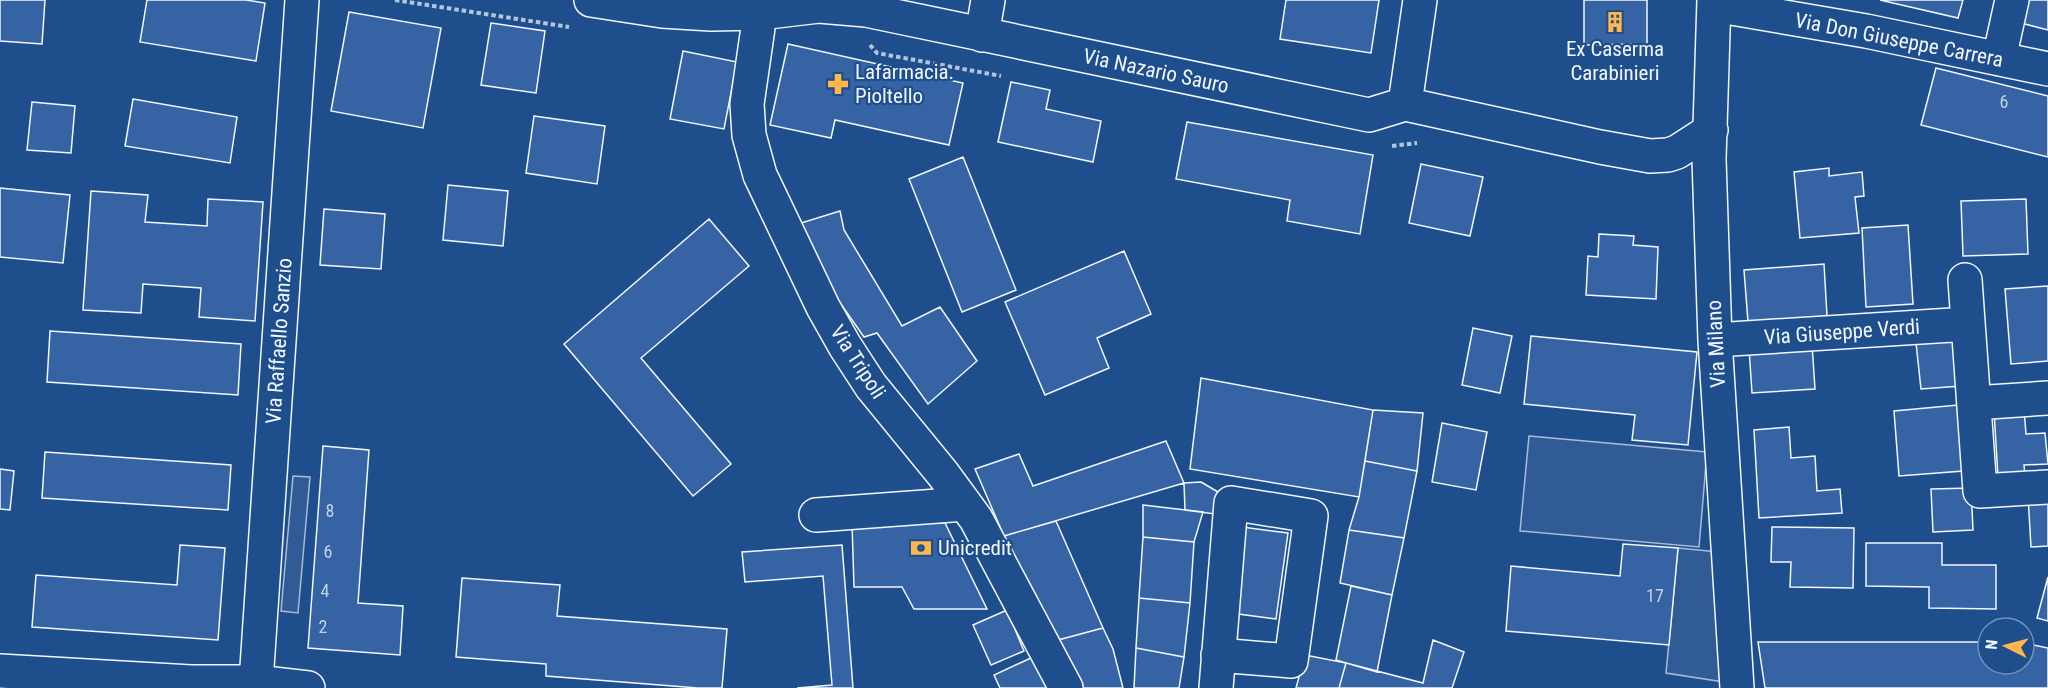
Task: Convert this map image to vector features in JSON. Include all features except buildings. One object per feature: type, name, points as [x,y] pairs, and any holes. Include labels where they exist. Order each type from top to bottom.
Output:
[{"type":"street","name":"Via Raffaello Sanzio","points":[[256,682],[302,0]]},
{"type":"street","name":"Via Nazario Sauro","points":[[591,0],[678,13],[728,15],[761,6],[819,6],[866,10],[1369,115],[1405,104],[1650,156],[1677,152],[1711,130]]},
{"type":"street","points":[[982,35],[988,0]]},
{"type":"street","points":[[1405,104],[1420,0]]},
{"type":"street","points":[[1999,59],[2012,0]]},
{"type":"street","name":"Via Don Giuseppe Carrera","points":[[1714,3],[2048,69]]},
{"type":"street","name":"Via Milano","points":[[1714,3],[1709,159],[1715,340],[1737,688]]},
{"type":"street","name":"Via Tripoli","points":[[761,6],[747,104],[749,135],[760,175],[823,307],[845,346],[870,386],[944,474],[965,504],[984,534],[1066,688]]},
{"type":"street","points":[[1965,280],[1980,491],[2048,487]]},
{"type":"street","name":"Via Giuseppe Verdi","points":[[1715,340],[1968,324]]},
{"type":"street","points":[[1974,403],[2048,398]]},
{"type":"street","points":[[1216,688],[1218,655],[1231,503],[1311,516],[1291,661],[1218,655]]},
{"type":"street","points":[[816,515],[965,504]]},
{"type":"street","points":[[0,671],[191,685],[256,682],[308,688]]},
{"type":"path","points":[[395,0],[572,28]]},
{"type":"shaded area","points":[[1529,436],[1707,452],[1699,547],[1520,531]]},
{"type":"shaded area","points":[[293,476],[310,477],[298,613],[281,611]]},
{"type":"shaded area","points":[[1678,548],[1729,553],[1737,684],[1666,673]]},
{"type":"place","name":"Ex Caserma Carabinieri","points":[[1615,22]]},
{"type":"place","name":"Lafarmacia. Pioltello","points":[[838,84]]},
{"type":"place","name":"Unicredit","points":[[921,548]]}]
